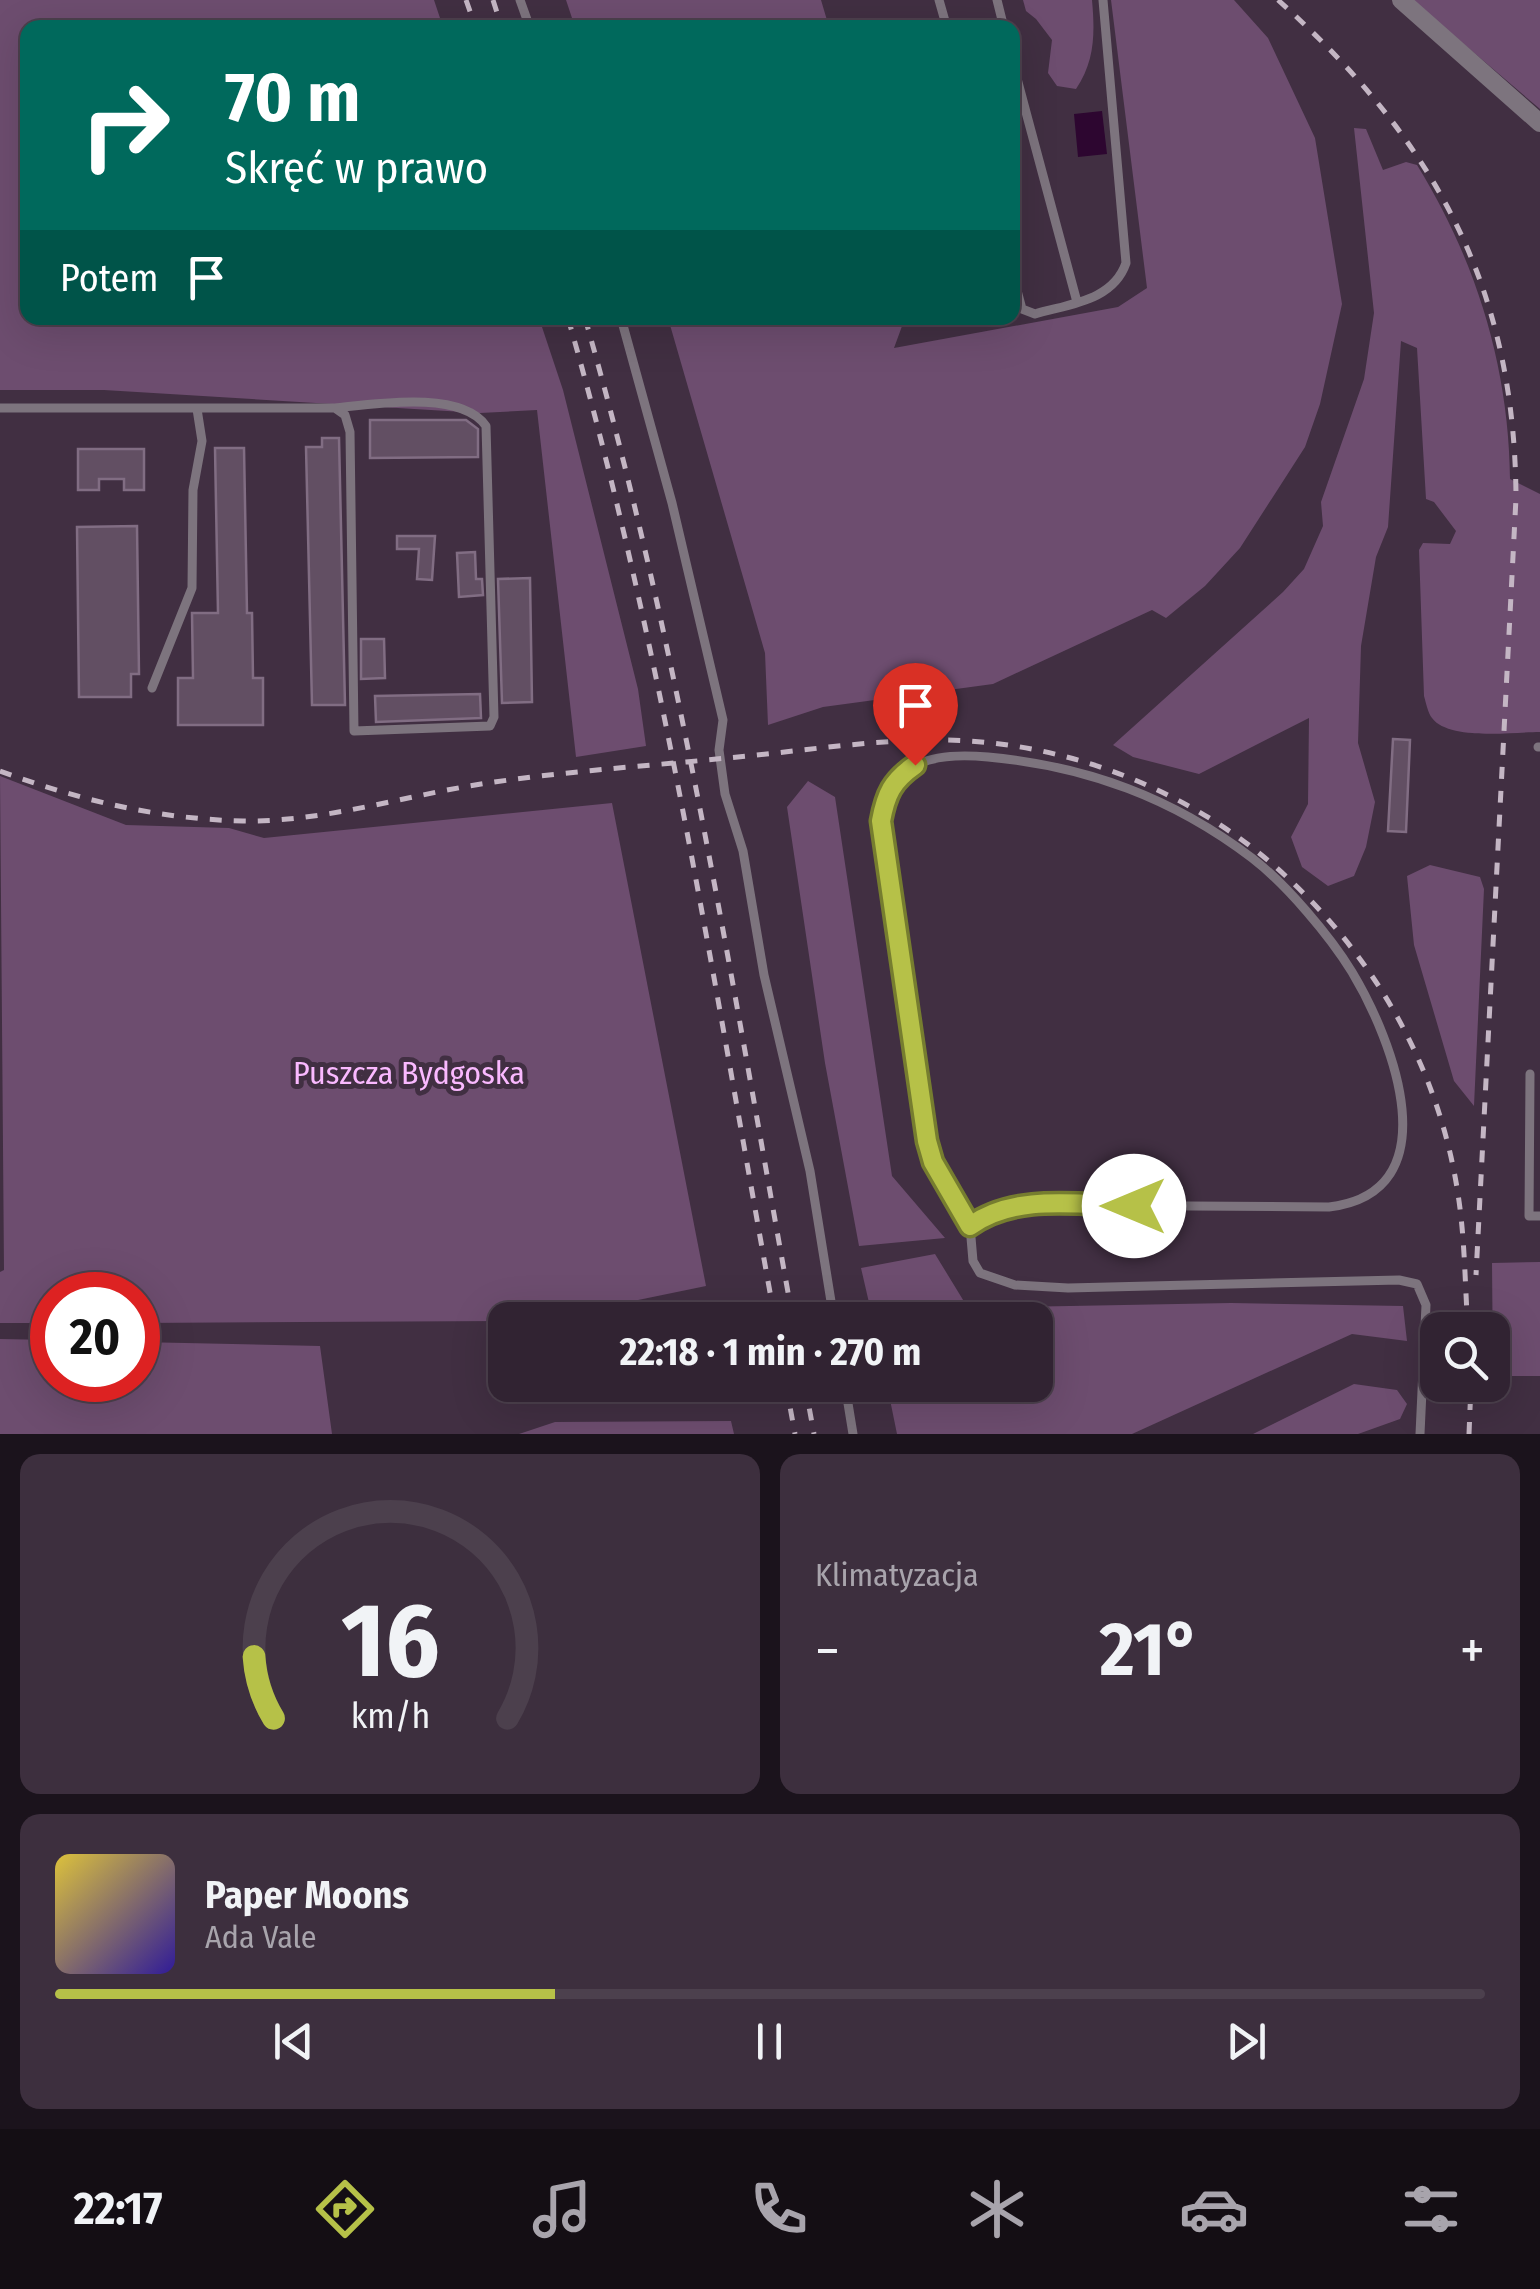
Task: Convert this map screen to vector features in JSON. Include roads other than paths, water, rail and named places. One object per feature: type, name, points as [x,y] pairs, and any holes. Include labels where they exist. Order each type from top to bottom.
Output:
[{"type":"street","points":[[1401,0],[1540,122]]},
{"type":"lane","points":[[1020,301],[1022,308],[1035,314],[1077,302],[1111,288],[1126,263],[1103,0]]},
{"type":"lane","points":[[1020,90],[1077,302]]},
{"type":"lane","points":[[623,325],[672,503],[723,720],[719,750],[726,794],[743,851],[764,975],[810,1171],[831,1302]]},
{"type":"lane","points":[[0,408],[336,408],[383,402],[444,404],[479,416],[486,426],[494,717],[490,726],[354,731],[350,432],[346,415],[336,408]]},
{"type":"lane","points":[[152,688],[192,588],[194,490],[202,441],[197,409]]},
{"type":"lane","points":[[970,1226],[992,1210],[1026,1205],[1354,1204],[1390,1176],[1400,1155],[1403,1125],[1400,1096],[1384,1043],[1352,972],[1305,912],[1257,862],[1192,816],[1115,782],[1035,761],[969,755],[938,757],[896,778],[887,792],[881,821],[927,1141],[933,1162],[970,1226],[973,1261],[980,1273],[1015,1285],[1068,1288],[1400,1280],[1418,1284],[1426,1305],[1420,1434]]},
{"type":"lane","points":[[1530,1074],[1529,1216],[1540,1216]]},
{"type":"lane","points":[[848,1402],[853,1434]]},
{"type":"railway","points":[[466,0],[473,20]]},
{"type":"railway","points":[[493,0],[499,20]]},
{"type":"railway","points":[[1278,0],[1380,106],[1421,162],[1455,221],[1481,283],[1500,350],[1512,421],[1516,498],[1476,1275]]},
{"type":"railway","points":[[570,325],[659,691],[772,1302]]},
{"type":"railway","points":[[587,325],[649,566],[676,691],[790,1302]]},
{"type":"railway","points":[[0,771],[119,806],[243,821],[335,813],[457,788],[548,775],[905,741],[979,742],[1028,748],[1124,776],[1213,820],[1254,849],[1323,914],[1379,987],[1422,1068],[1451,1155],[1461,1217],[1467,1312]]},
{"type":"railway","points":[[789,1402],[795,1434]]},
{"type":"railway","points":[[808,1402],[814,1434]]},
{"type":"railway","points":[[1469,1434],[1470,1402]]},
{"type":"park label","name":"Puszcza Bydgoska","points":[[409,1073]]}]
